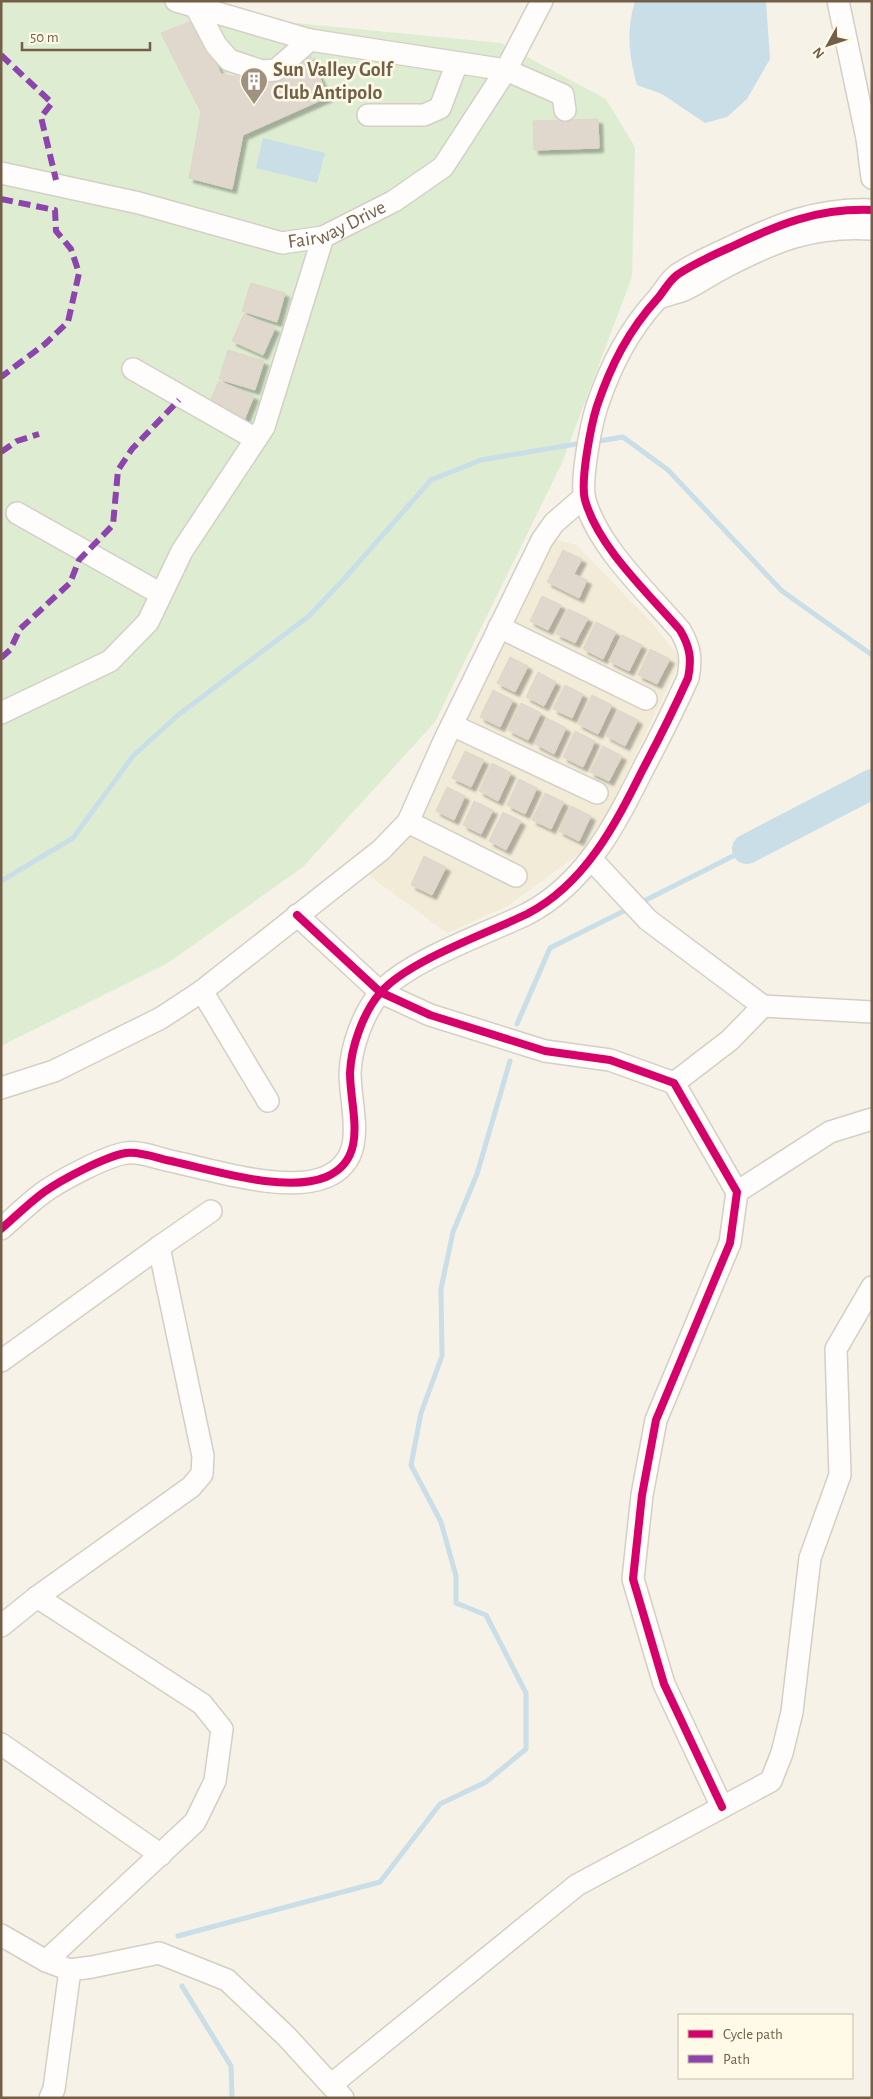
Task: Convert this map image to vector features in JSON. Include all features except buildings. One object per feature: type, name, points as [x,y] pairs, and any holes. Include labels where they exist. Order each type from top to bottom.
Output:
[{"type":"street","points":[[176,1],[310,40],[506,70],[563,95],[565,110]]},
{"type":"street","name":"Fairway Drive","points":[[1,173],[139,204],[282,242],[323,237],[394,201],[444,167],[506,70],[542,1]]},
{"type":"street","points":[[838,1],[870,138],[872,178]]},
{"type":"street","points":[[196,7],[216,45],[229,60],[262,72],[276,70],[310,40]]},
{"type":"street","points":[[368,115],[424,115],[440,108],[457,63]]},
{"type":"street","points":[[1,1229],[44,1192],[95,1165],[127,1153],[285,1184],[316,1181],[344,1167],[352,1151],[356,1125],[350,1071],[356,1043],[366,1013],[380,992],[404,974],[431,959],[530,912],[563,888],[592,860],[613,828],[676,706],[688,678],[691,661],[688,645],[680,630],[608,546],[593,523],[584,497],[587,451],[593,420],[609,372],[626,338],[642,315],[676,276],[770,228],[810,215],[846,209],[872,210]]},
{"type":"street","points":[[658,298],[684,290],[724,267],[775,243],[815,230],[845,227],[872,229]]},
{"type":"street","points":[[1,713],[110,661],[148,622],[182,551],[264,427],[323,237]]},
{"type":"street","points":[[132,369],[256,439]]},
{"type":"street","points":[[1,1088],[54,1071],[160,1018],[202,991],[381,850],[408,822],[452,725],[542,540],[554,523],[584,497]]},
{"type":"street","points":[[17,513],[161,594]]},
{"type":"street","points":[[499,627],[646,699]]},
{"type":"street","points":[[452,725],[597,793]]},
{"type":"street","points":[[408,822],[516,876]]},
{"type":"street","points":[[592,860],[648,920],[763,1006],[872,1012]]},
{"type":"street","points":[[297,915],[380,992],[430,1015],[545,1051],[610,1060],[674,1083],[737,1192],[730,1243],[656,1420],[642,1495],[633,1579],[664,1684],[722,1807]]},
{"type":"street","points":[[202,991],[268,1102]]},
{"type":"street","points":[[674,1083],[730,1040],[763,1006]]},
{"type":"street","points":[[737,1192],[830,1132],[872,1119]]},
{"type":"street","points":[[1,1361],[159,1246],[211,1211]]},
{"type":"street","points":[[1,1626],[36,1597],[191,1487],[202,1474],[203,1456],[159,1246]]},
{"type":"street","points":[[1,1935],[46,1961],[70,1970],[159,1953],[227,1980],[337,2091],[577,1886],[771,1781],[782,1753],[792,1712],[810,1558],[840,1475],[836,1349],[872,1287]]},
{"type":"street","points":[[36,1597],[202,1704],[222,1729],[215,1781],[195,1822],[46,1961]]},
{"type":"street","points":[[1,1744],[161,1855]]},
{"type":"street","points":[[50,2098],[54,2089],[70,1970]]},
{"type":"shaded area","points":[[552,539],[577,545],[652,623],[681,659],[612,804],[582,852],[506,907],[447,933],[367,874],[424,812]]},
{"type":"green space","points":[[1,1],[213,1],[253,19],[501,43],[606,99],[635,147],[632,277],[562,463],[435,722],[303,867],[168,963],[1,1046]]},
{"type":"water","points":[[635,1],[766,1],[770,59],[747,99],[727,117],[705,123],[662,94],[637,85],[630,43],[630,23]]},
{"type":"water","points":[[263,138],[325,153],[317,183],[256,168]]},
{"type":"waterway","points":[[593,442],[623,437],[668,470],[782,591],[872,655]]},
{"type":"waterway","points":[[1,881],[73,838],[133,756],[177,716],[309,616],[431,480],[481,460],[582,443]]},
{"type":"waterway","points":[[747,849],[872,784]]},
{"type":"waterway","points":[[640,903],[747,849]]},
{"type":"waterway","points":[[517,1024],[550,948],[630,908]]},
{"type":"waterway","points":[[178,1936],[380,1882],[440,1804],[486,1782],[526,1749],[526,1693],[486,1615],[456,1603],[456,1576],[441,1522],[411,1465],[421,1413],[442,1356],[441,1289],[453,1232],[477,1174],[510,1061]]},
{"type":"waterway","points":[[182,1986],[231,2066],[232,2098]]},
{"type":"marked path","points":[[1,55],[52,103],[41,117],[56,180]]},
{"type":"marked path","points":[[1,199],[55,210],[56,231],[71,249],[79,273],[68,322],[45,344],[1,377]]},
{"type":"marked path","points":[[1,658],[10,650],[20,629],[70,583],[79,560],[113,525],[118,470],[132,449],[179,400]]},
{"type":"marked path","points":[[1,452],[17,441],[39,434]]},
{"type":"cycle path","points":[[1,1229],[52,1187],[96,1163],[126,1153],[141,1154],[225,1174],[290,1183],[309,1182],[326,1177],[340,1169],[348,1158],[353,1146],[354,1117],[350,1073],[355,1042],[363,1020],[374,1001],[392,981],[409,970],[449,949],[527,914],[566,887],[582,870],[609,832],[672,713],[688,678],[689,653],[680,630],[612,552],[592,518],[585,500],[585,467],[597,406],[608,376],[629,336],[647,310],[677,275],[710,256],[766,231],[799,219],[834,212],[872,210]]},
{"type":"cycle path","points":[[297,915],[380,992],[430,1015],[545,1051],[610,1060],[674,1083],[737,1192],[730,1243],[656,1420],[642,1495],[633,1579],[664,1684],[722,1807]]},
{"type":"place","name":"Sun Valley Golf Club Antipolo","points":[[254,105]]}]
